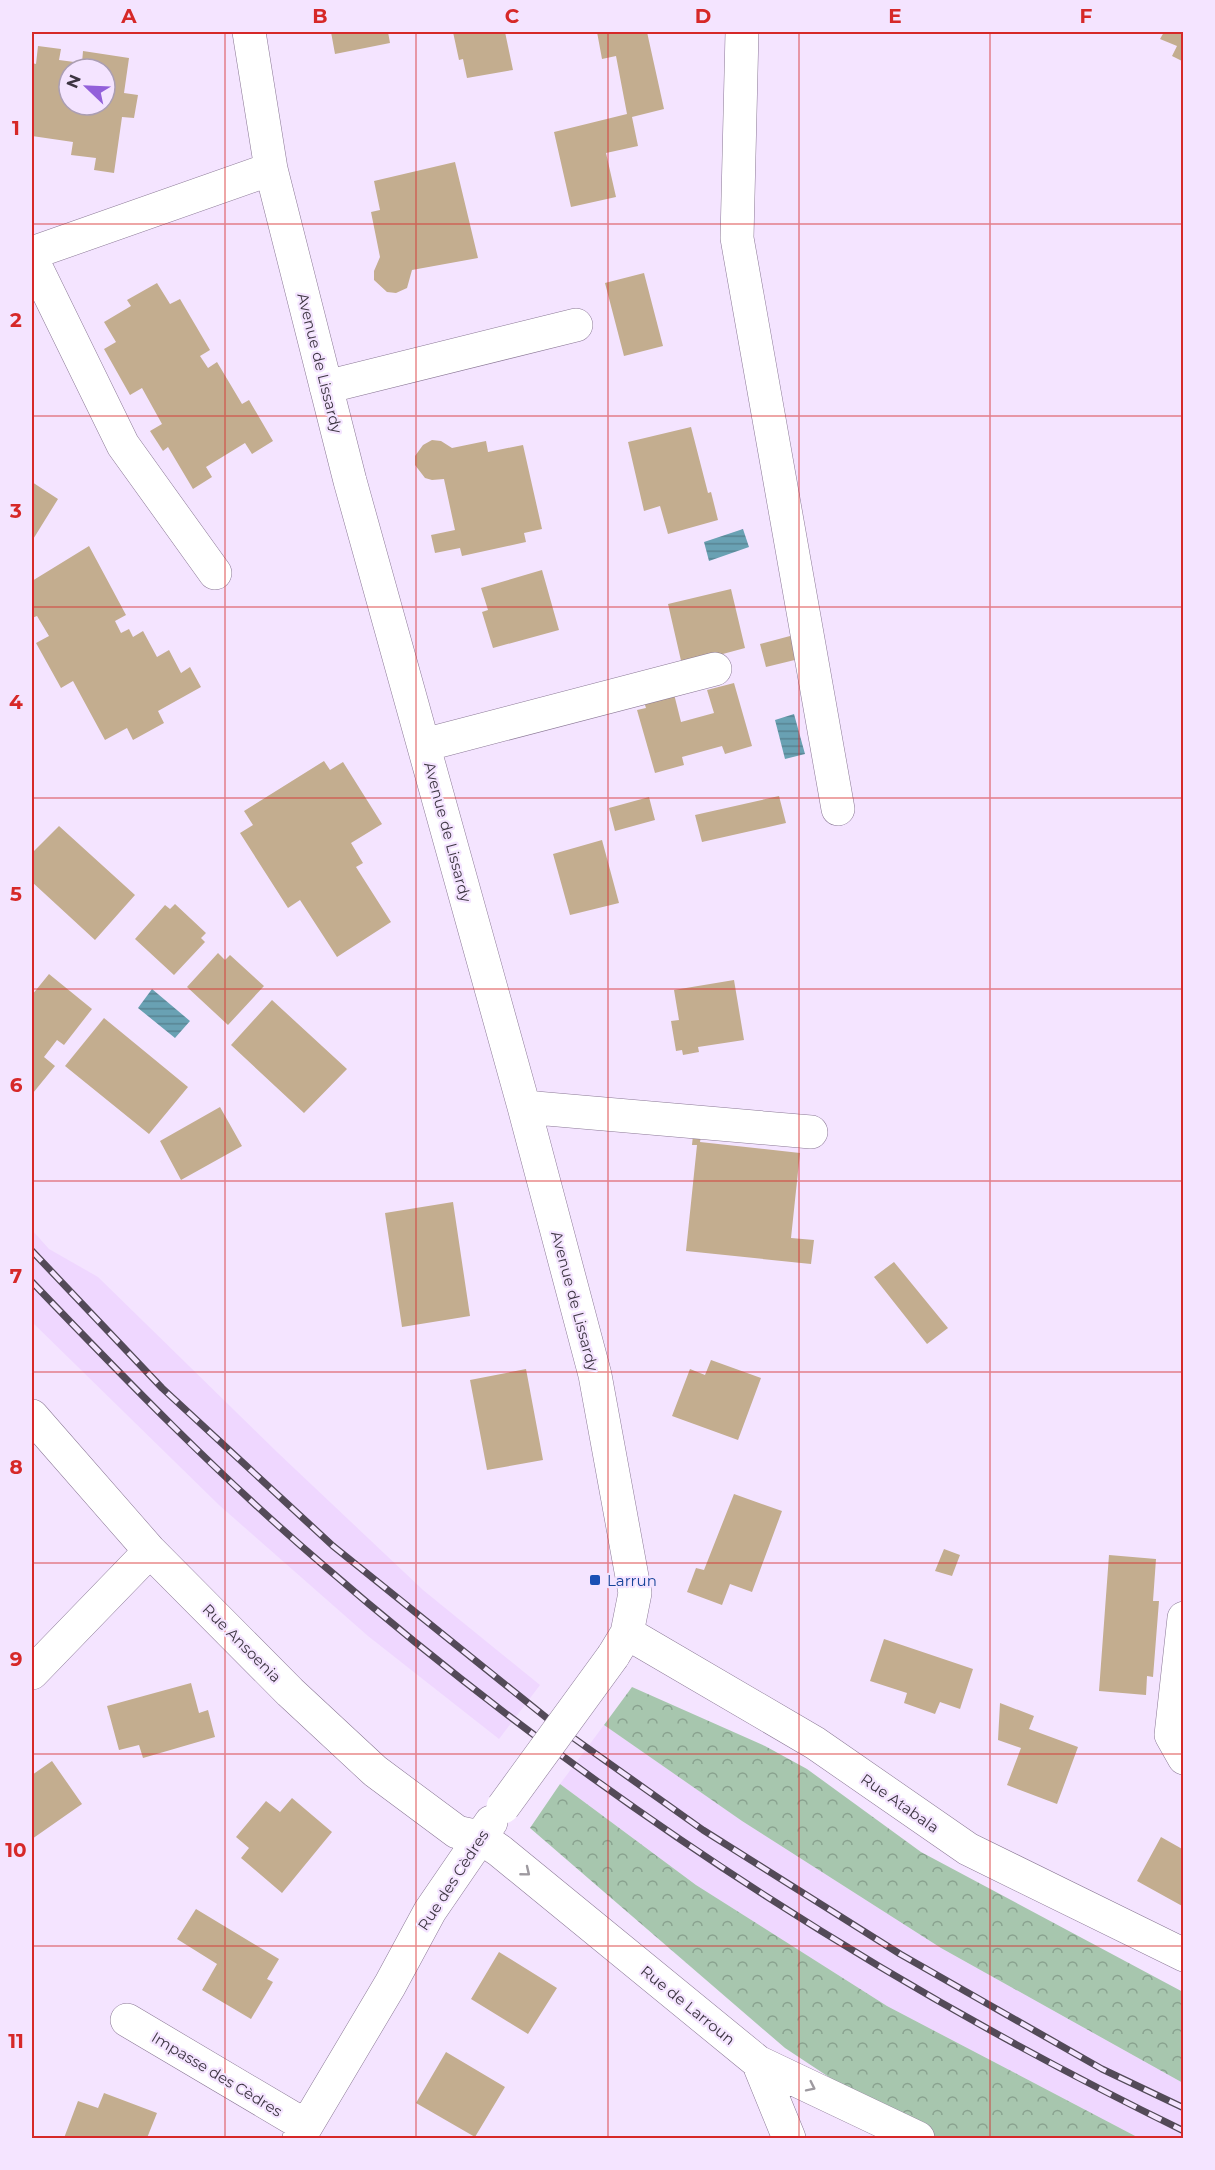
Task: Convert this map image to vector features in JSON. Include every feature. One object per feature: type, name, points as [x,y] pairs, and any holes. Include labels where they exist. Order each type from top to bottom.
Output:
[{"type":"street","name":"Avenue de Lissardy","points":[[249,32],[271,169],[326,387],[524,1107],[595,1376],[635,1593],[620,1645]]},
{"type":"street","points":[[742,32],[737,238],[838,809]]},
{"type":"street","points":[[32,254],[271,169]]},
{"type":"street","points":[[32,259],[123,445],[214,573]]},
{"type":"street","points":[[326,387],[576,325]]},
{"type":"street","points":[[424,745],[715,669]]},
{"type":"street","points":[[524,1107],[811,1132]]},
{"type":"street","name":"Rue Ansoenia","points":[[32,1416],[150,1551],[290,1692],[375,1771],[457,1832],[480,1837]]},
{"type":"street","points":[[32,1672],[150,1551]]},
{"type":"street","points":[[1184,1618],[1171,1735],[1184,1758]]},
{"type":"street","name":"Rue des Cèdres","points":[[303,2132],[390,1985],[430,1911],[480,1837],[620,1645]]},
{"type":"street","name":"Rue Atabala","points":[[620,1645],[814,1743],[968,1849],[1184,1954]]},
{"type":"street","name":"Rue de Larroun","points":[[480,1837],[758,2062],[918,2139]]},
{"type":"street","name":"Impasse des Cèdres","points":[[127,2020],[303,2132]]},
{"type":"street","points":[[758,2062],[789,2139]]},
{"type":"shaded area","points":[[32,1230],[49,1249],[98,1277],[277,1452],[423,1590],[540,1685],[499,1739],[368,1636],[219,1505],[32,1322]]},
{"type":"shaded area","points":[[604,1725],[742,1821],[941,1948],[1183,2083],[1183,2138],[1139,2138],[887,2006],[696,1885],[560,1784]]},
{"type":"green space","points":[[632,1687],[765,1746],[807,1769],[921,1852],[1183,1992],[1183,2083],[941,1948],[742,1821],[604,1725]]},
{"type":"green space","points":[[560,1784],[696,1885],[887,2006],[1139,2138],[921,2138],[785,2048],[530,1828]]},
{"type":"water","points":[[743,529],[749,547],[709,561],[704,542]]},
{"type":"water","points":[[794,714],[805,754],[785,759],[775,720]]},
{"type":"water","points":[[152,989],[190,1021],[175,1038],[138,1008]]},
{"type":"building","points":[[331,32],[388,32],[390,43],[335,54]]},
{"type":"building","points":[[453,32],[505,32],[513,70],[467,78],[463,59],[459,60]]},
{"type":"building","points":[[597,32],[647,32],[664,109],[632,117],[638,146],[606,153],[616,197],[571,207],[554,132],[627,114],[616,56],[602,59]]},
{"type":"building","points":[[1164,32],[1184,32],[1184,62],[1172,56],[1177,46],[1160,39]]},
{"type":"building","points":[[38,46],[61,49],[60,57],[57,57],[57,117],[117,117],[117,57],[82,57],[83,51],[129,58],[124,93],[138,95],[134,118],[122,117],[114,173],[94,170],[96,158],[71,155],[73,142],[32,136],[32,63],[36,64]]},
{"type":"building","points":[[455,162],[478,258],[412,270],[407,288],[396,293],[387,292],[374,280],[374,271],[380,257],[371,212],[380,210],[374,181]]},
{"type":"building","points":[[644,273],[663,346],[624,356],[605,283]]},
{"type":"building","points":[[157,283],[170,304],[180,299],[210,350],[200,356],[208,368],[217,362],[242,404],[249,400],[273,441],[252,454],[245,443],[206,467],[212,477],[193,489],[168,447],[163,451],[150,431],[162,424],[142,388],[130,395],[104,349],[116,342],[104,322],[131,306],[127,300]]},
{"type":"building","points":[[691,427],[708,493],[711,492],[718,520],[668,534],[660,506],[644,511],[628,442]]},
{"type":"building","points":[[432,440],[441,441],[452,448],[486,441],[488,452],[523,445],[542,529],[524,533],[526,542],[462,556],[460,548],[435,553],[431,535],[455,530],[444,479],[425,478],[415,465],[415,456],[423,445]]},
{"type":"building","points":[[32,482],[58,499],[32,541]]},
{"type":"building","points":[[89,546],[126,615],[115,621],[121,633],[129,629],[133,637],[143,631],[157,657],[169,650],[181,673],[190,667],[201,687],[158,711],[164,723],[133,740],[127,728],[105,740],[73,681],[61,688],[36,643],[49,636],[37,616],[32,618],[32,581]]},
{"type":"building","points":[[542,570],[559,630],[493,648],[482,612],[488,610],[481,588]]},
{"type":"building","points":[[731,589],[745,648],[682,665],[668,604]]},
{"type":"building","points":[[805,632],[807,657],[766,667],[760,644]]},
{"type":"building","points":[[734,683],[752,746],[725,754],[722,746],[682,757],[684,765],[655,773],[637,710],[646,708],[644,702],[674,694],[681,722],[714,713],[707,690]]},
{"type":"building","points":[[324,761],[330,770],[343,762],[382,824],[351,843],[363,863],[356,867],[391,922],[337,957],[300,900],[288,908],[240,833],[253,825],[244,811]]},
{"type":"building","points":[[779,796],[786,823],[702,842],[695,815]]},
{"type":"building","points":[[649,797],[655,820],[615,831],[609,808]]},
{"type":"building","points":[[59,826],[135,895],[95,940],[32,882],[32,853]]},
{"type":"building","points":[[602,840],[619,903],[570,915],[553,854]]},
{"type":"building","points":[[175,904],[206,933],[201,938],[205,942],[174,975],[135,939],[165,905],[170,909]]},
{"type":"building","points":[[218,953],[225,960],[230,955],[264,986],[228,1025],[187,987]]},
{"type":"building","points":[[49,974],[92,1009],[64,1045],[57,1040],[44,1057],[55,1066],[33,1093],[32,995]]},
{"type":"building","points":[[734,980],[744,1040],[698,1047],[699,1052],[683,1055],[682,1050],[676,1051],[671,1021],[679,1020],[674,990]]},
{"type":"building","points":[[272,1000],[347,1069],[304,1113],[231,1045]]},
{"type":"building","points":[[104,1018],[188,1087],[149,1134],[65,1066]]},
{"type":"building","points":[[220,1107],[242,1146],[181,1180],[160,1141]]},
{"type":"building","points":[[693,1135],[701,1136],[700,1142],[800,1153],[791,1238],[814,1240],[811,1264],[686,1251],[697,1145],[692,1145]]},
{"type":"building","points":[[453,1202],[470,1316],[402,1327],[385,1213]]},
{"type":"building","points":[[894,1262],[948,1328],[927,1344],[874,1277]]},
{"type":"building","points":[[711,1360],[761,1378],[738,1440],[672,1416],[690,1369],[705,1375]]},
{"type":"building","points":[[526,1369],[543,1460],[487,1470],[470,1380]]},
{"type":"building","points":[[734,1494],[782,1511],[752,1592],[730,1584],[722,1605],[687,1592],[696,1568],[704,1570]]},
{"type":"building","points":[[944,1549],[960,1555],[952,1576],[935,1571]]},
{"type":"building","points":[[1109,1555],[1156,1559],[1153,1601],[1159,1601],[1153,1677],[1147,1676],[1146,1695],[1099,1691]]},
{"type":"building","points":[[884,1639],[973,1669],[960,1709],[940,1702],[935,1714],[904,1703],[907,1693],[870,1681]]},
{"type":"building","points":[[191,1683],[199,1713],[208,1710],[215,1737],[143,1758],[139,1745],[119,1750],[107,1706]]},
{"type":"building","points":[[1000,1703],[1034,1716],[1029,1729],[1078,1747],[1057,1804],[1007,1785],[1021,1748],[998,1740]]},
{"type":"building","points":[[52,1761],[82,1804],[32,1839],[32,1775]]},
{"type":"building","points":[[292,1798],[332,1832],[282,1893],[241,1858],[249,1848],[236,1837],[266,1801],[280,1812]]},
{"type":"building","points":[[1161,1837],[1184,1850],[1184,1907],[1137,1881]]},
{"type":"building","points":[[196,1909],[279,1959],[267,1979],[273,1982],[251,2019],[202,1990],[217,1964],[177,1939]]},
{"type":"building","points":[[499,1952],[557,1988],[528,2034],[471,1999]]},
{"type":"building","points":[[446,2052],[505,2087],[475,2137],[416,2103]]},
{"type":"building","points":[[104,2093],[157,2113],[147,2138],[64,2138],[78,2101],[98,2108]]},
{"type":"railway","points":[[32,1251],[162,1388],[333,1546],[558,1727],[703,1830],[900,1954],[1102,2069],[1184,2108]]},
{"type":"railway","points":[[32,1282],[173,1426],[284,1531],[421,1647],[523,1727],[628,1803],[735,1876],[844,1945],[1069,2073],[1184,2131]]},
{"type":"place","name":"Larrun","points":[[595,1580]]}]
